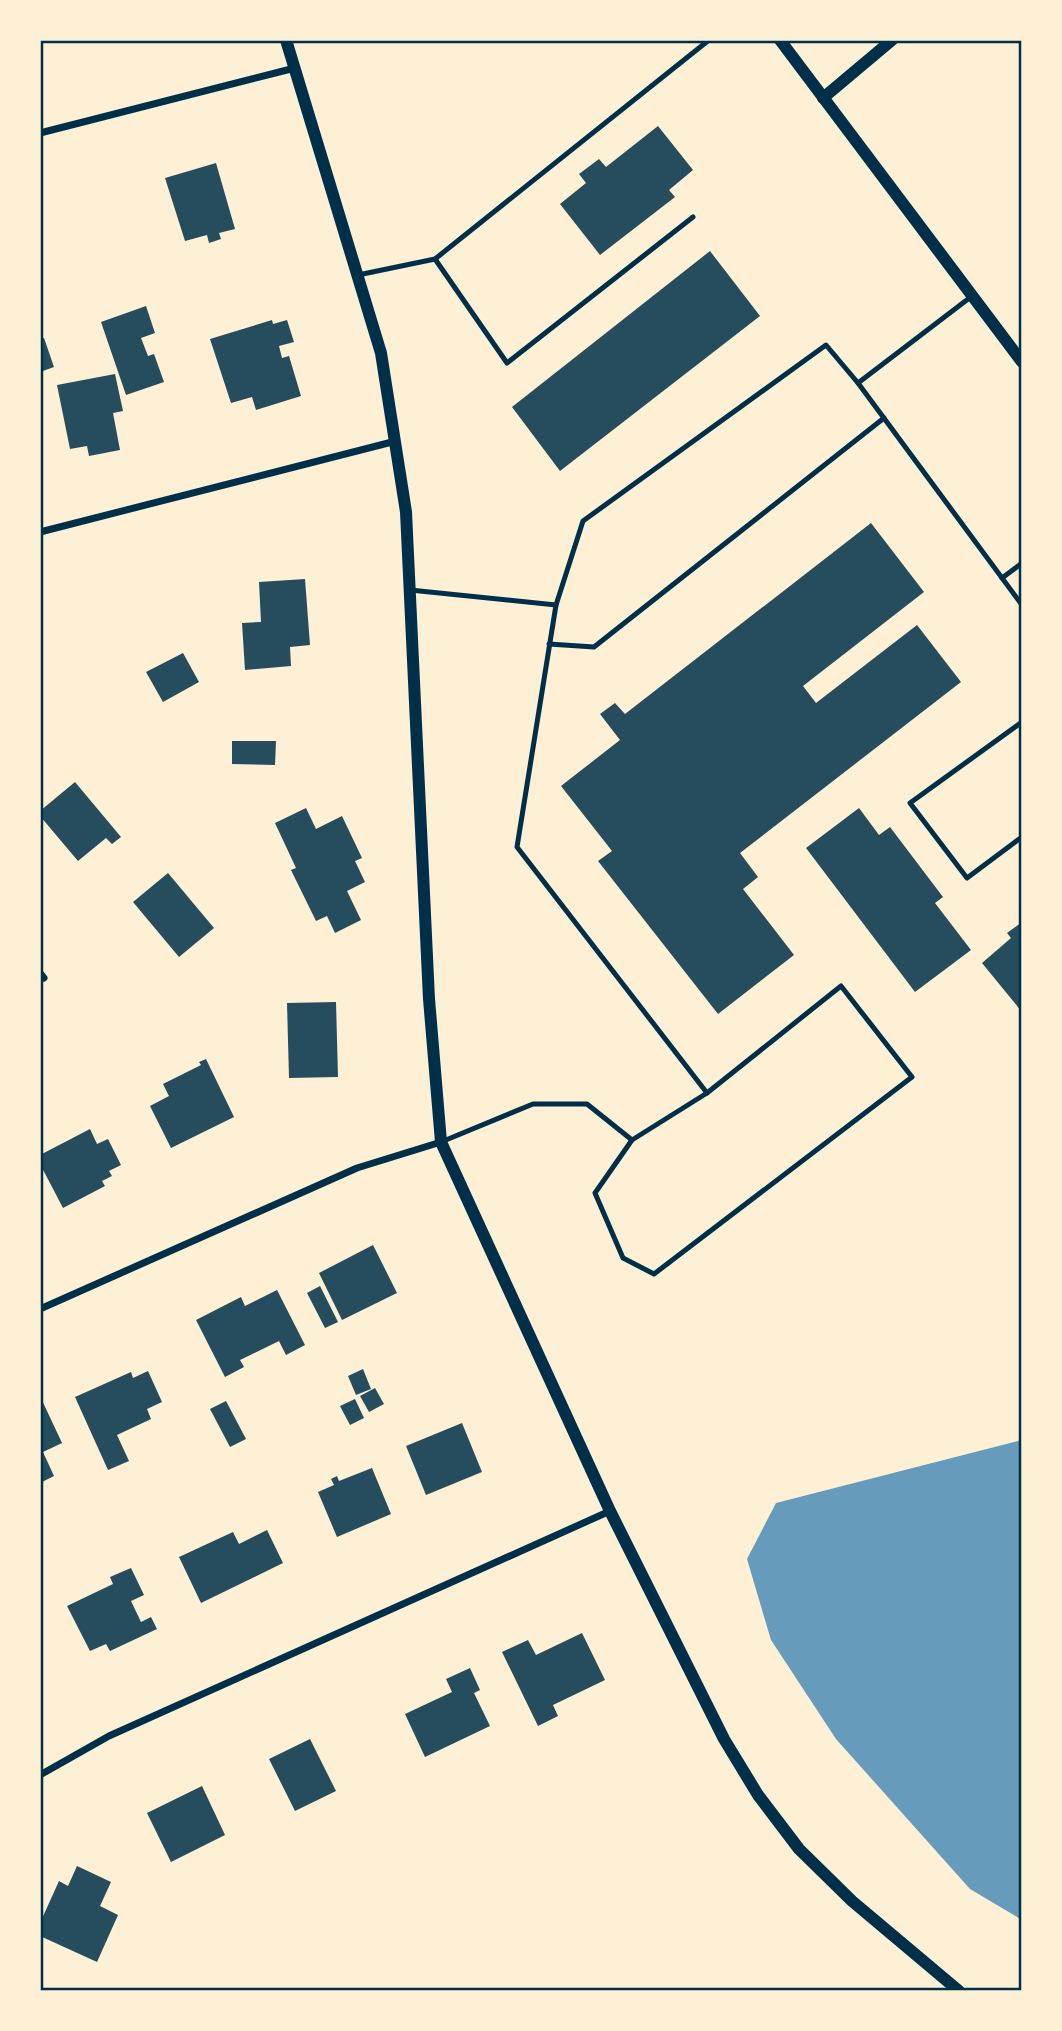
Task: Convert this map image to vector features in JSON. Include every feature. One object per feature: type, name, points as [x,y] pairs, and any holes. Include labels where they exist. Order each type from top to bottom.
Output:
[{"type":"street","points":[[286,40],[382,353],[406,512],[429,999],[441,1142],[610,1511],[724,1739],[758,1795],[799,1849],[852,1901],[958,1991]]},
{"type":"street","points":[[780,40],[1022,362]]},
{"type":"street","points":[[823,98],[892,40]]},
{"type":"street","points":[[40,133],[295,68]]},
{"type":"street","points":[[40,532],[396,441]]},
{"type":"street","points":[[40,1309],[357,1168],[441,1142]]},
{"type":"street","points":[[40,1774],[109,1736],[610,1511]]},
{"type":"lane","points":[[358,275],[435,259],[709,40]]},
{"type":"lane","points":[[435,259],[507,363],[692,217]]},
{"type":"lane","points":[[858,383],[972,296]]},
{"type":"lane","points":[[707,1093],[517,847],[556,605],[583,522],[826,345],[858,383],[1022,605]]},
{"type":"lane","points":[[550,644],[594,647],[884,418]]},
{"type":"lane","points":[[1002,578],[1022,563]]},
{"type":"lane","points":[[410,590],[556,605]]},
{"type":"lane","points":[[1022,722],[910,803],[967,878],[1022,837]]},
{"type":"lane","points":[[841,986],[912,1077],[654,1274],[623,1258],[595,1193],[632,1140],[707,1093],[841,986]]},
{"type":"lane","points":[[441,1142],[533,1104],[587,1104],[632,1140]]},
{"type":"water","points":[[1022,1440],[1022,1920],[970,1889],[836,1739],[771,1640],[747,1559],[776,1503]]},
{"type":"building","points":[[658,126],[693,170],[669,190],[675,197],[600,255],[560,204],[586,183],[579,174],[599,159],[606,167]]},
{"type":"building","points":[[216,163],[235,229],[219,233],[221,239],[209,243],[207,235],[185,241],[165,178]]},
{"type":"building","points":[[710,251],[760,316],[560,471],[512,407]]},
{"type":"building","points":[[146,306],[155,333],[141,338],[148,356],[154,354],[164,382],[126,395],[101,322]]},
{"type":"building","points":[[272,320],[273,324],[287,320],[294,342],[279,346],[282,358],[289,356],[301,396],[256,410],[252,397],[231,403],[210,339]]},
{"type":"building","points":[[44,338],[54,367],[40,372],[40,339]]},
{"type":"building","points":[[115,374],[123,411],[113,413],[120,450],[89,456],[87,446],[70,449],[57,385]]},
{"type":"building","points":[[871,523],[924,592],[803,686],[816,703],[917,625],[961,682],[740,853],[758,877],[743,889],[794,955],[718,1014],[598,861],[612,851],[561,786],[620,740],[600,714],[615,703],[625,714]]},
{"type":"building","points":[[305,579],[310,645],[290,647],[291,666],[245,670],[242,623],[261,622],[259,582]]},
{"type":"building","points":[[183,653],[199,682],[163,702],[146,672]]},
{"type":"building","points":[[232,741],[276,741],[275,765],[232,764]]},
{"type":"building","points":[[75,782],[121,837],[112,844],[106,838],[78,861],[40,816],[40,811]]},
{"type":"building","points":[[306,808],[316,829],[342,816],[362,858],[355,861],[365,882],[347,891],[361,920],[335,933],[327,916],[316,921],[291,870],[296,868],[275,823]]},
{"type":"building","points":[[859,808],[879,835],[890,827],[943,897],[935,903],[971,950],[915,992],[806,848]]},
{"type":"building","points":[[168,873],[214,928],[179,957],[133,902]]},
{"type":"building","points":[[1022,922],[1022,1012],[982,963],[1011,938],[1007,933]]},
{"type":"building","points":[[336,1002],[338,1077],[289,1078],[287,1003]]},
{"type":"building","points":[[206,1059],[234,1117],[171,1148],[150,1106],[169,1096],[163,1084],[201,1065],[199,1062]]},
{"type":"building","points":[[90,1129],[97,1144],[108,1139],[121,1165],[109,1171],[112,1176],[102,1181],[105,1186],[63,1208],[40,1164],[40,1155]]},
{"type":"building","points":[[373,1245],[397,1293],[342,1320],[319,1273]]},
{"type":"building","points":[[320,1286],[338,1322],[325,1328],[307,1293]]},
{"type":"building","points":[[277,1290],[305,1345],[286,1355],[279,1341],[240,1360],[244,1367],[225,1377],[196,1320],[241,1297],[245,1306]]},
{"type":"building","points":[[363,1369],[371,1389],[356,1395],[348,1376]]},
{"type":"building","points":[[148,1371],[162,1402],[147,1409],[151,1419],[117,1435],[129,1461],[108,1470],[75,1397],[131,1372],[133,1378]]},
{"type":"building","points":[[375,1388],[384,1404],[369,1412],[360,1396]]},
{"type":"building","points":[[40,1396],[62,1443],[43,1452],[54,1476],[40,1483]]},
{"type":"building","points":[[355,1399],[364,1418],[350,1425],[340,1406]]},
{"type":"building","points":[[226,1401],[246,1439],[230,1447],[210,1409]]},
{"type":"building","points":[[462,1423],[482,1472],[426,1495],[406,1446]]},
{"type":"building","points":[[372,1468],[391,1514],[337,1537],[318,1492],[334,1485],[331,1479],[337,1476],[339,1481]]},
{"type":"building","points":[[267,1530],[283,1563],[201,1603],[179,1557],[233,1532],[239,1544]]},
{"type":"building","points":[[131,1568],[144,1595],[131,1601],[141,1622],[151,1617],[157,1629],[110,1651],[106,1644],[90,1651],[67,1606],[113,1584],[110,1577]]},
{"type":"building","points":[[582,1633],[605,1680],[553,1705],[558,1716],[538,1726],[502,1652],[528,1640],[536,1655]]},
{"type":"building","points":[[470,1668],[480,1690],[474,1693],[490,1726],[425,1757],[405,1714],[452,1692],[446,1679]]},
{"type":"building","points":[[310,1739],[336,1791],[295,1811],[269,1759]]},
{"type":"building","points":[[202,1786],[225,1835],[171,1862],[147,1813]]},
{"type":"building","points":[[77,1866],[111,1882],[100,1906],[118,1915],[97,1962],[40,1936],[40,1923],[59,1881],[68,1886]]}]
